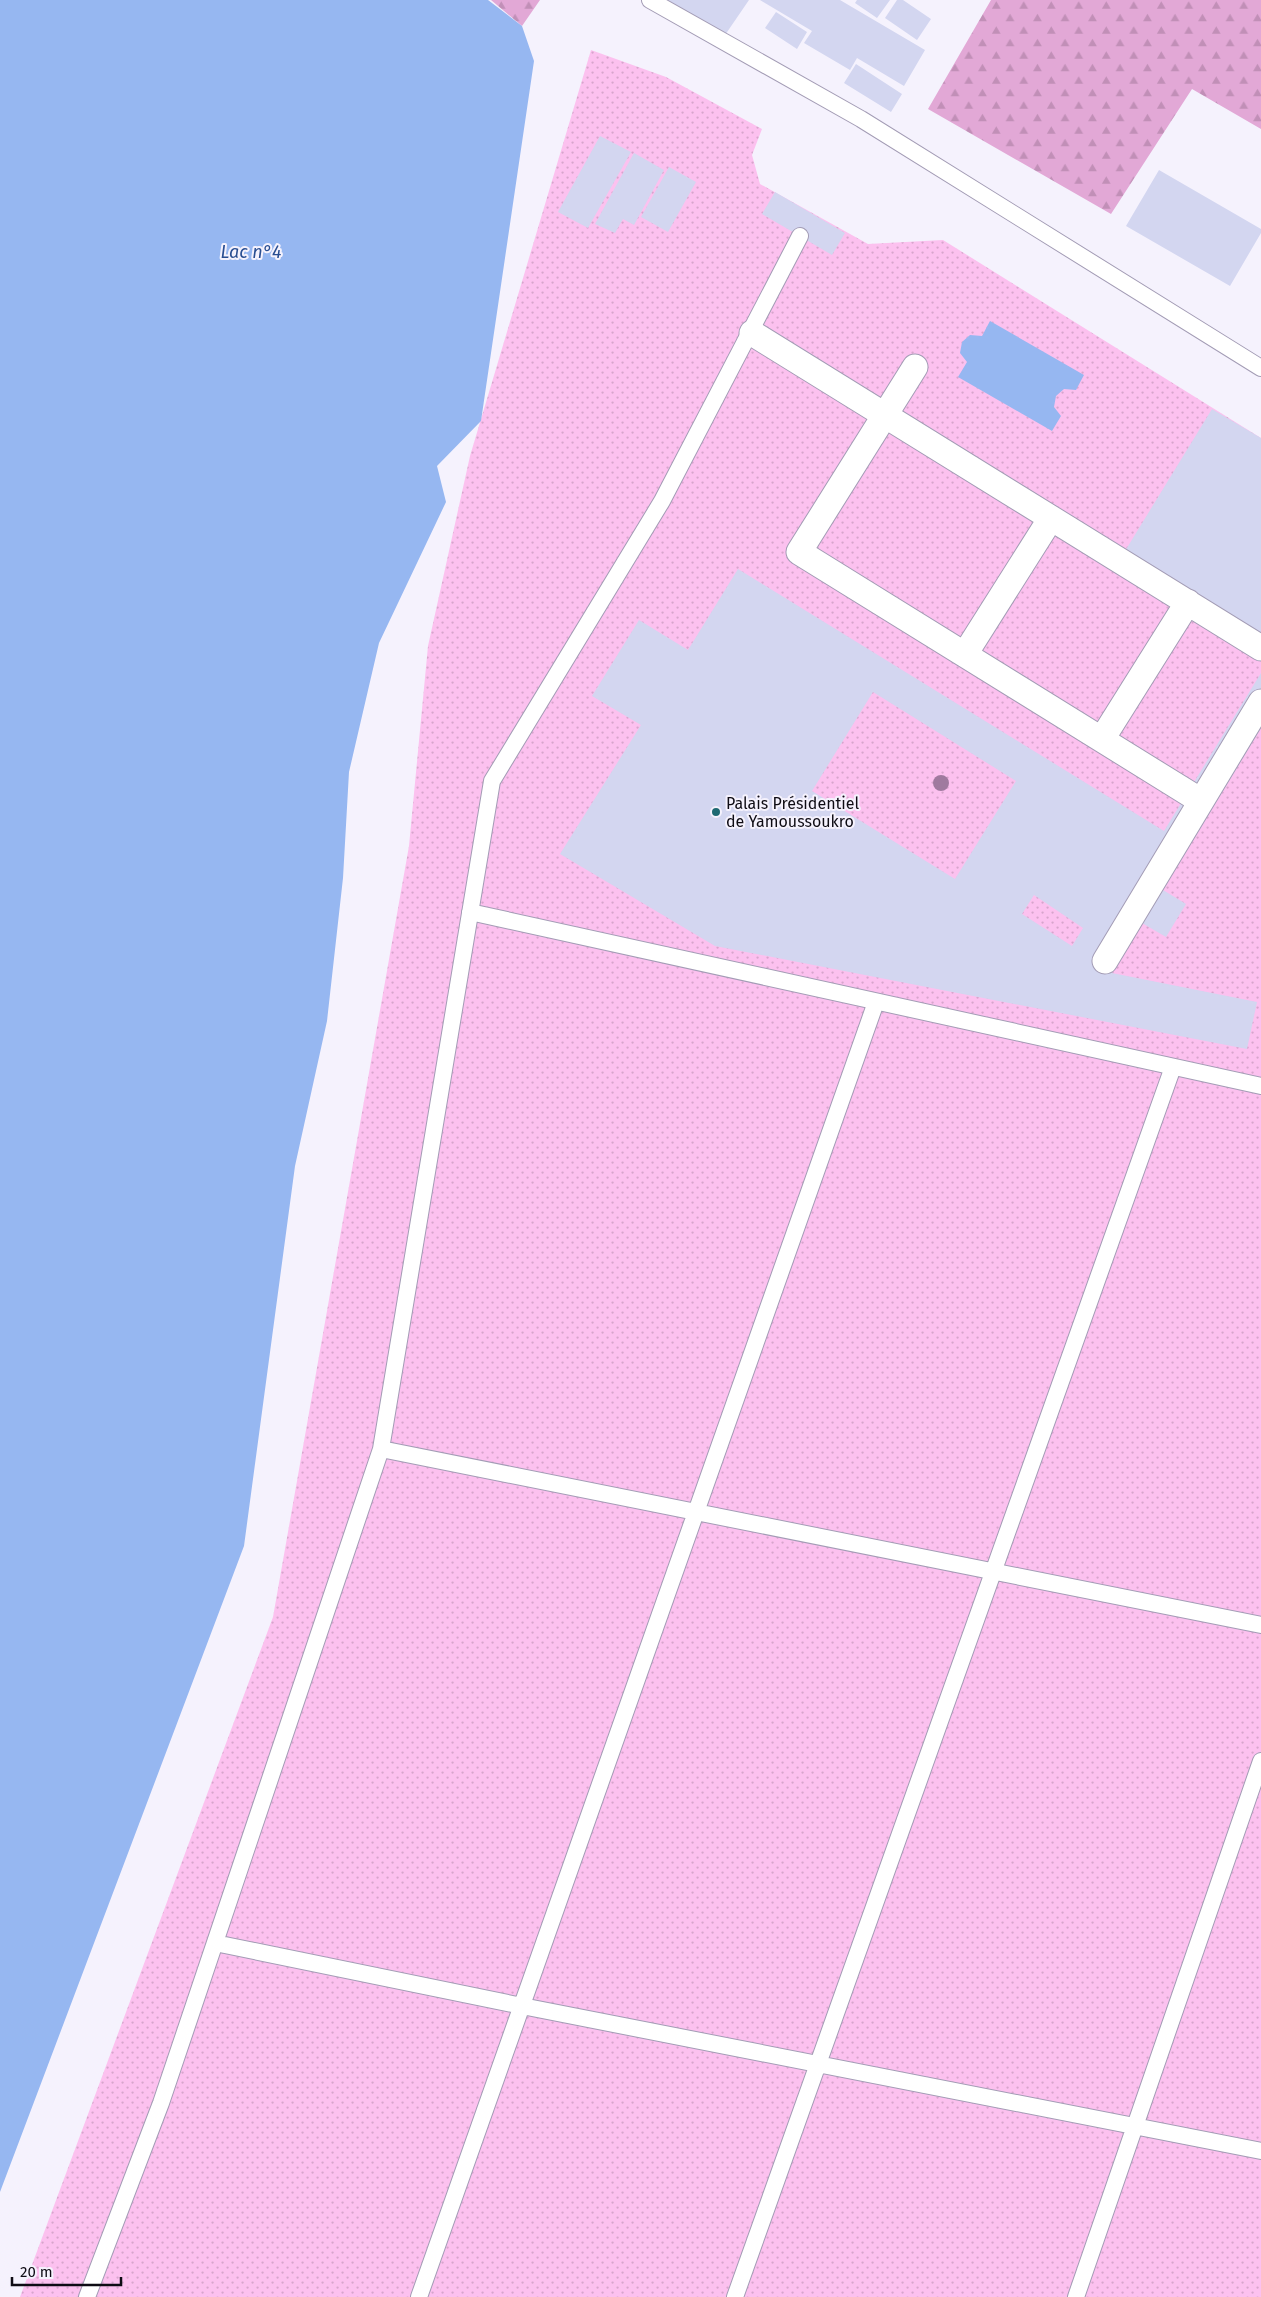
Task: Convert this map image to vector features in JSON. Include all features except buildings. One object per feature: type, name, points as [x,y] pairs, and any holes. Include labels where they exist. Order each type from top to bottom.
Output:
[{"type":"street","points":[[752,332],[1261,648]]},
{"type":"street","points":[[915,367],[799,552],[1202,801]]},
{"type":"street","points":[[965,654],[1051,518]]},
{"type":"street","points":[[1102,739],[1188,602]]},
{"type":"street","points":[[1105,961],[1261,702]]},
{"type":"lane","points":[[650,0],[861,118],[1261,368]]},
{"type":"lane","points":[[87,2297],[162,2102],[381,1449],[492,781],[662,501],[752,332],[800,236]]},
{"type":"lane","points":[[470,912],[1261,1086]]},
{"type":"lane","points":[[419,2297],[876,1002]]},
{"type":"lane","points":[[735,2297],[1173,1067]]},
{"type":"lane","points":[[381,1449],[1261,1625]]},
{"type":"lane","points":[[1076,2297],[1261,1761]]},
{"type":"lane","points":[[215,1943],[522,2006],[818,2062],[1261,2151]]},
{"type":"green space","points":[[491,0],[540,0],[522,26]]},
{"type":"green space","points":[[991,0],[1261,0],[1261,129],[1192,89],[1111,214],[928,109]]},
{"type":"shaded area","points":[[591,50],[666,77],[762,129],[752,155],[760,184],[868,244],[943,240],[1261,438],[1261,2297],[20,2297],[273,1617],[409,846],[428,646],[470,456]]},
{"type":"water","name":"Lac n°4","points":[[0,0],[488,0],[522,26],[534,61],[481,421],[437,466],[446,502],[379,643],[349,772],[343,878],[327,1021],[295,1166],[244,1546],[0,2192]]},
{"type":"water","points":[[990,321],[1084,375],[1076,390],[1064,389],[1056,396],[1054,407],[1061,416],[1052,431],[958,377],[967,362],[960,353],[962,342],[970,335],[982,336]]},
{"type":"place","name":"Palais Présidentiel de Yamoussoukro","points":[[716,812]]}]
